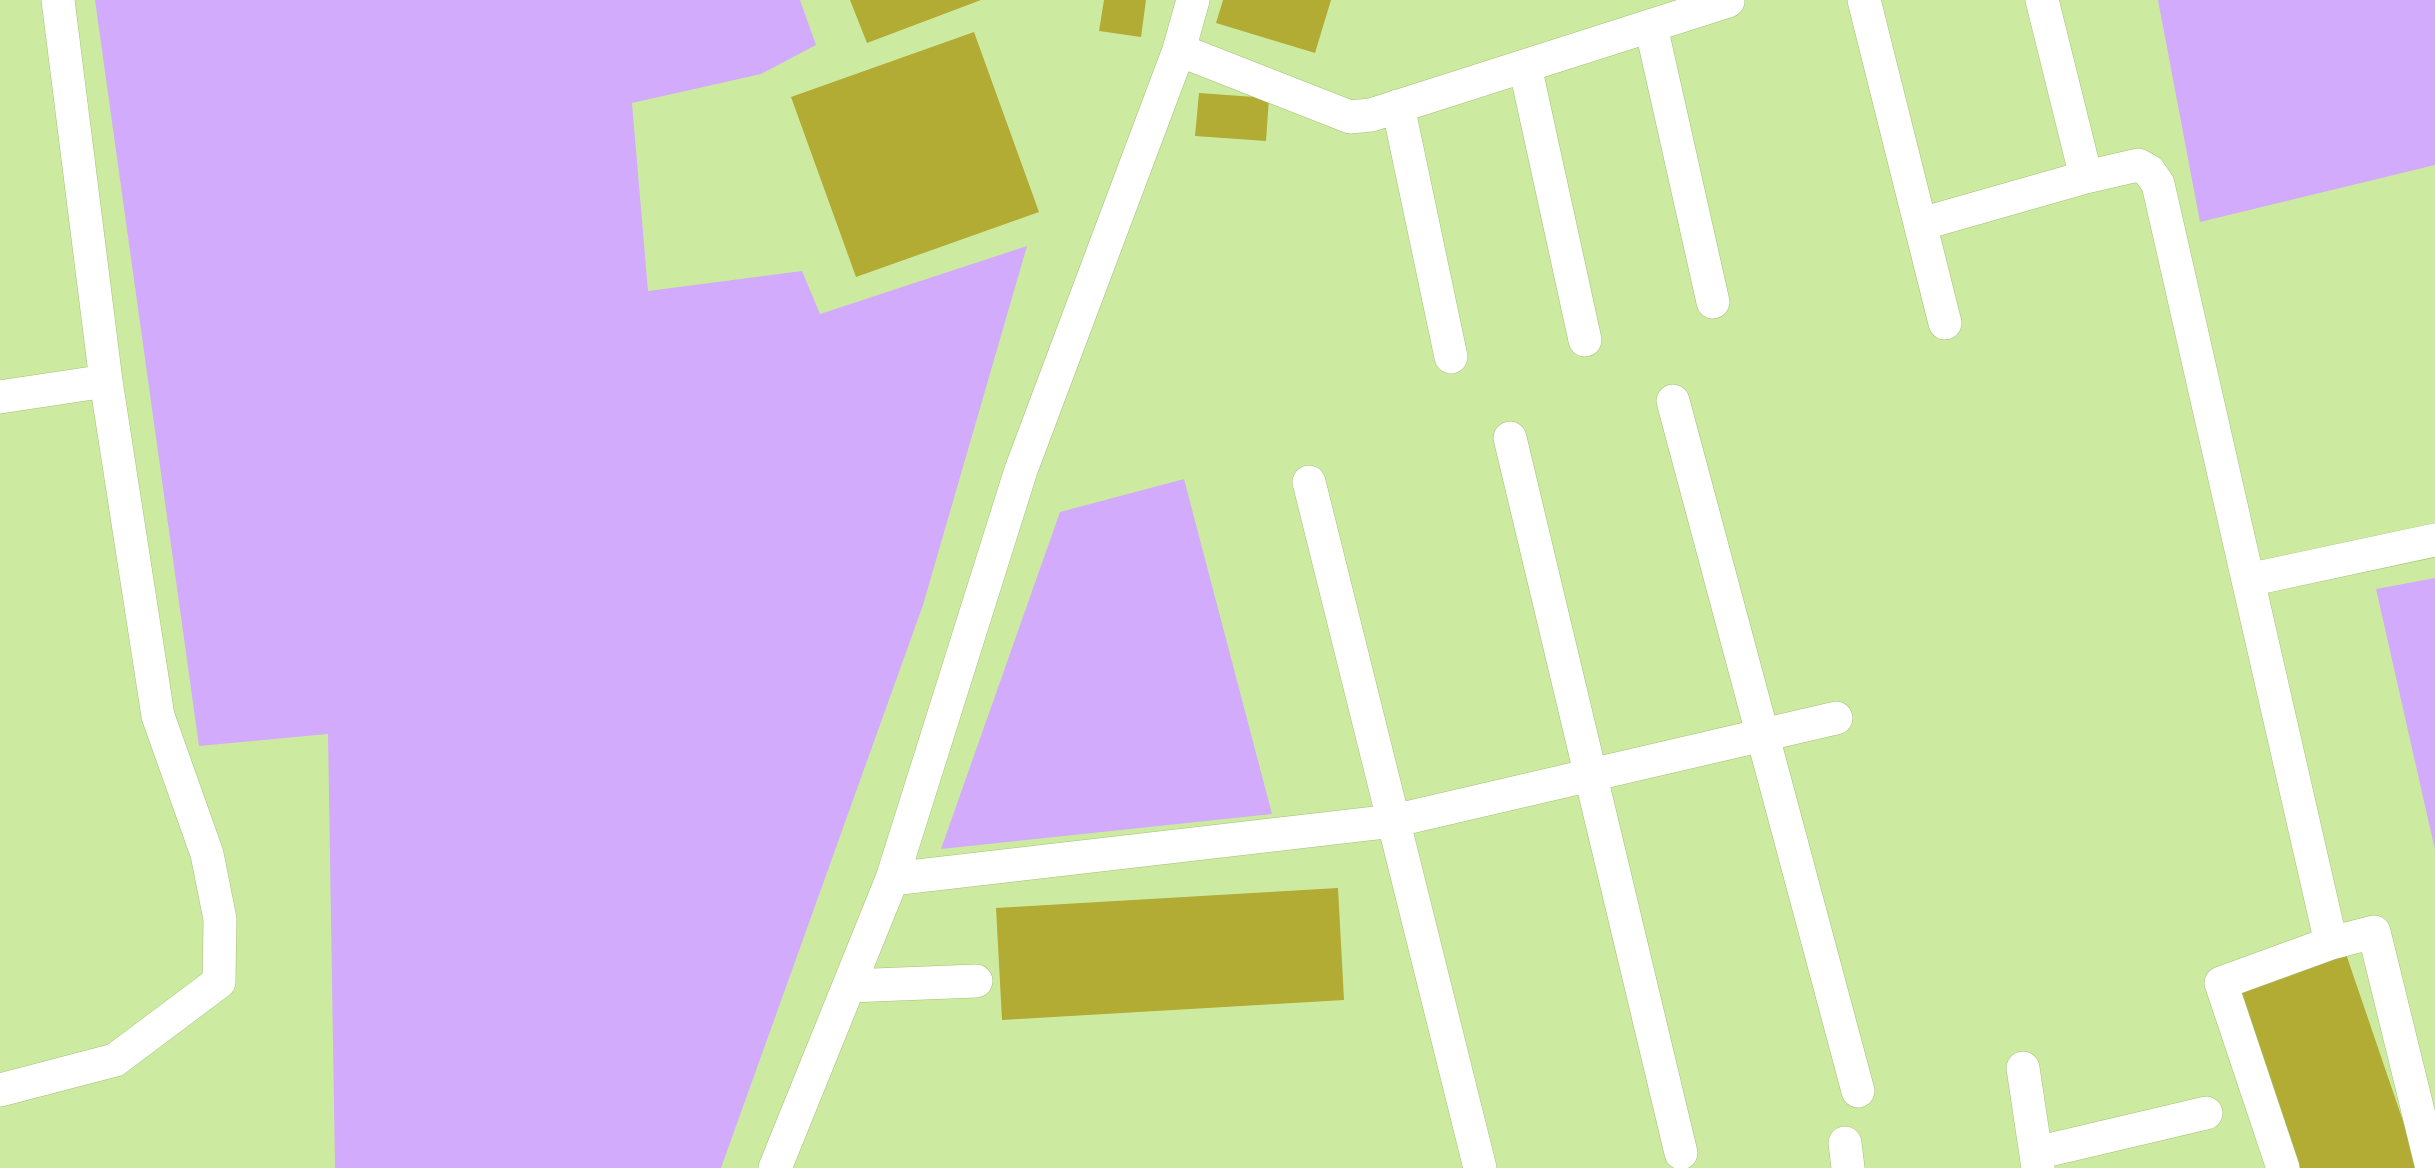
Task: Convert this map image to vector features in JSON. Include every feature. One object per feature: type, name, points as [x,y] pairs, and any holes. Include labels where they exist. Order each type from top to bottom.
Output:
[{"type":"street","points":[[0,1090],[115,1060],[219,982],[220,919],[207,854],[158,716],[106,381],[58,0]]},
{"type":"street","points":[[775,1168],[892,879],[1021,470],[1179,50],[1193,0]]},
{"type":"street","points":[[1864,0],[1945,323]]},
{"type":"street","points":[[2042,0],[2086,177]]},
{"type":"street","points":[[1179,50],[1350,117],[1371,115],[1728,1]]},
{"type":"street","points":[[1651,26],[1713,303]]},
{"type":"street","points":[[1525,66],[1586,340]]},
{"type":"street","points":[[1398,106],[1451,357]]},
{"type":"street","points":[[1921,224],[2086,177],[2138,165],[2149,171],[2158,184],[2331,943]]},
{"type":"street","points":[[0,397],[106,381]]},
{"type":"street","points":[[1673,401],[1858,1090]]},
{"type":"street","points":[[1510,438],[1681,1153]]},
{"type":"street","points":[[1309,482],[1480,1168]]},
{"type":"street","points":[[2248,580],[2435,540]]},
{"type":"street","points":[[892,879],[1393,821],[1836,718]]},
{"type":"street","points":[[2283,1168],[2221,983],[2331,943],[2374,932],[2432,1168]]},
{"type":"street","points":[[849,986],[976,981]]},
{"type":"street","points":[[2024,1068],[2037,1161],[2206,1113]]},
{"type":"shaded area","points":[[95,0],[800,0],[816,45],[761,74],[632,103],[648,291],[802,271],[820,314],[1027,246],[923,605],[721,1168],[335,1168],[328,734],[199,746]]},
{"type":"shaded area","points":[[2158,0],[2435,0],[2435,165],[2200,222]]},
{"type":"shaded area","points":[[1184,479],[1272,814],[941,849],[1060,512]]},
{"type":"shaded area","points":[[2435,578],[2435,850],[2376,589]]},
{"type":"building","points":[[850,0],[981,0],[867,43]]},
{"type":"building","points":[[1104,0],[1146,0],[1141,37],[1099,31]]},
{"type":"building","points":[[1223,0],[1331,0],[1315,53],[1216,23]]},
{"type":"building","points":[[974,32],[1039,212],[856,277],[791,97]]},
{"type":"building","points":[[1199,93],[1269,98],[1266,141],[1195,136]]},
{"type":"building","points":[[1338,888],[1344,1000],[1002,1020],[996,908]]},
{"type":"building","points":[[2346,954],[2419,1168],[2288,1168],[2229,994]]}]
